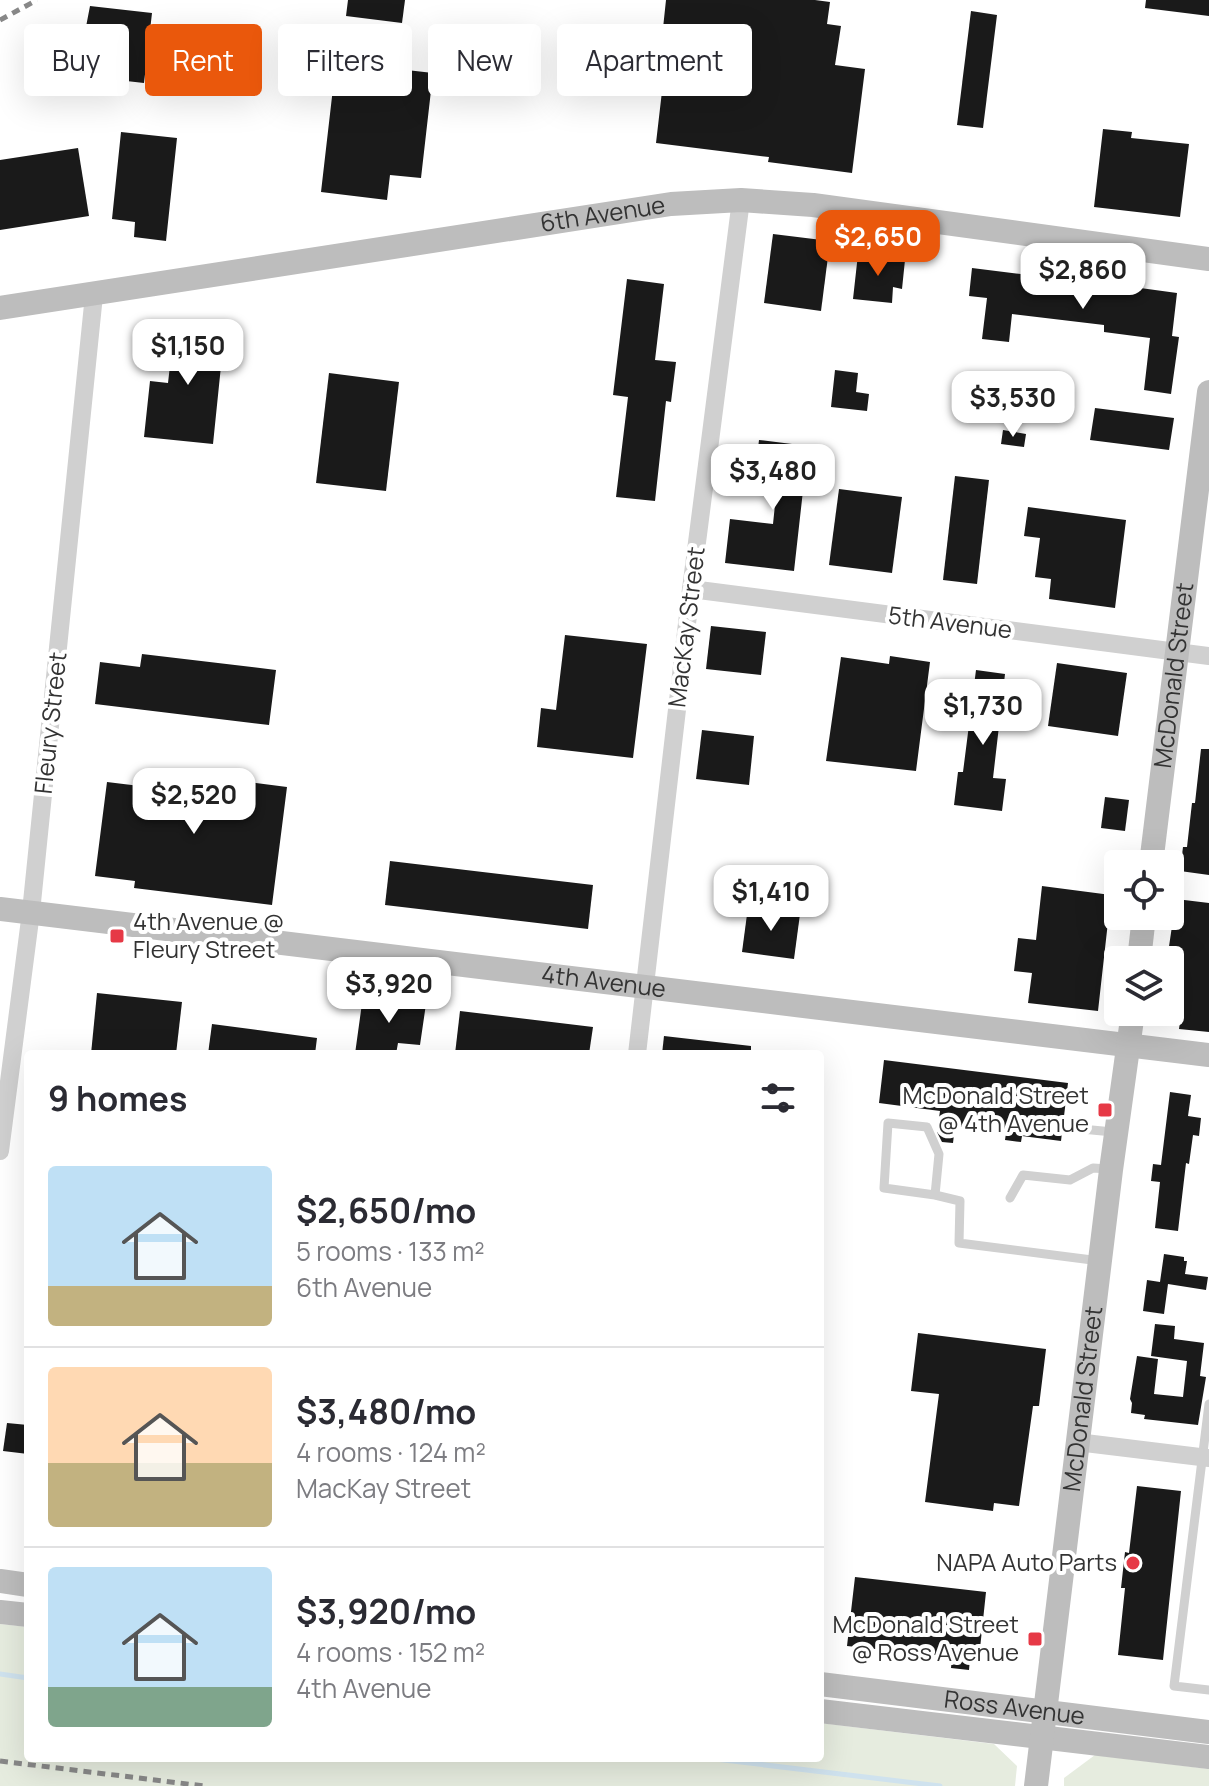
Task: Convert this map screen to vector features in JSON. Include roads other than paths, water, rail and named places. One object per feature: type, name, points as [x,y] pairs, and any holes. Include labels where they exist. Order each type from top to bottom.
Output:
[{"type":"street","name":"6th Avenue","points":[[0,308],[671,204],[741,200],[813,205],[1209,259]]},
{"type":"street","name":"MacKay Street","points":[[637,1050],[691,589],[741,200]]},
{"type":"street","name":"Fleury Street","points":[[0,1151],[31,912],[94,295]]},
{"type":"street","name":"McDonald Street","points":[[1153,850],[1209,392]]},
{"type":"street","name":"5th Avenue","points":[[691,589],[1209,656]]},
{"type":"street","name":"4th Avenue","points":[[0,909],[1209,1055]]},
{"type":"street","name":"McDonald Street","points":[[1036,1786],[1131,1026]]},
{"type":"street","points":[[1077,1442],[1206,1458]]},
{"type":"street","points":[[0,1581],[24,1584]]},
{"type":"street","points":[[0,1612],[24,1615]]},
{"type":"street","name":"Ross Avenue","points":[[824,1684],[1209,1732]]},
{"type":"street","name":"Ross Avenue","points":[[824,1711],[1209,1757]]},
{"type":"lane","points":[[935,1195],[939,1154],[927,1127],[888,1123],[884,1188],[960,1201],[959,1243],[1100,1261]]},
{"type":"lane","points":[[1071,1128],[1117,1132]]},
{"type":"lane","points":[[1010,1198],[1023,1175],[1070,1180],[1093,1168],[1111,1170]]},
{"type":"lane","points":[[1209,1404],[1206,1458],[1174,1686],[1209,1690]]},
{"type":"waterway","points":[[0,1674],[24,1677]]},
{"type":"waterway","points":[[740,1762],[940,1786]]},
{"type":"railway","points":[[0,20],[37,0]]},
{"type":"railway","points":[[0,1761],[204,1786]]},
{"type":"place","name":"4th Avenue @ Fleury Street","points":[[117,936]]},
{"type":"place","name":"McDonald Street @ 4th Avenue","points":[[1105,1110]]},
{"type":"place","name":"NAPA Auto Parts","points":[[1133,1563]]},
{"type":"place","name":"McDonald Street @ Ross Avenue","points":[[1035,1639]]}]
